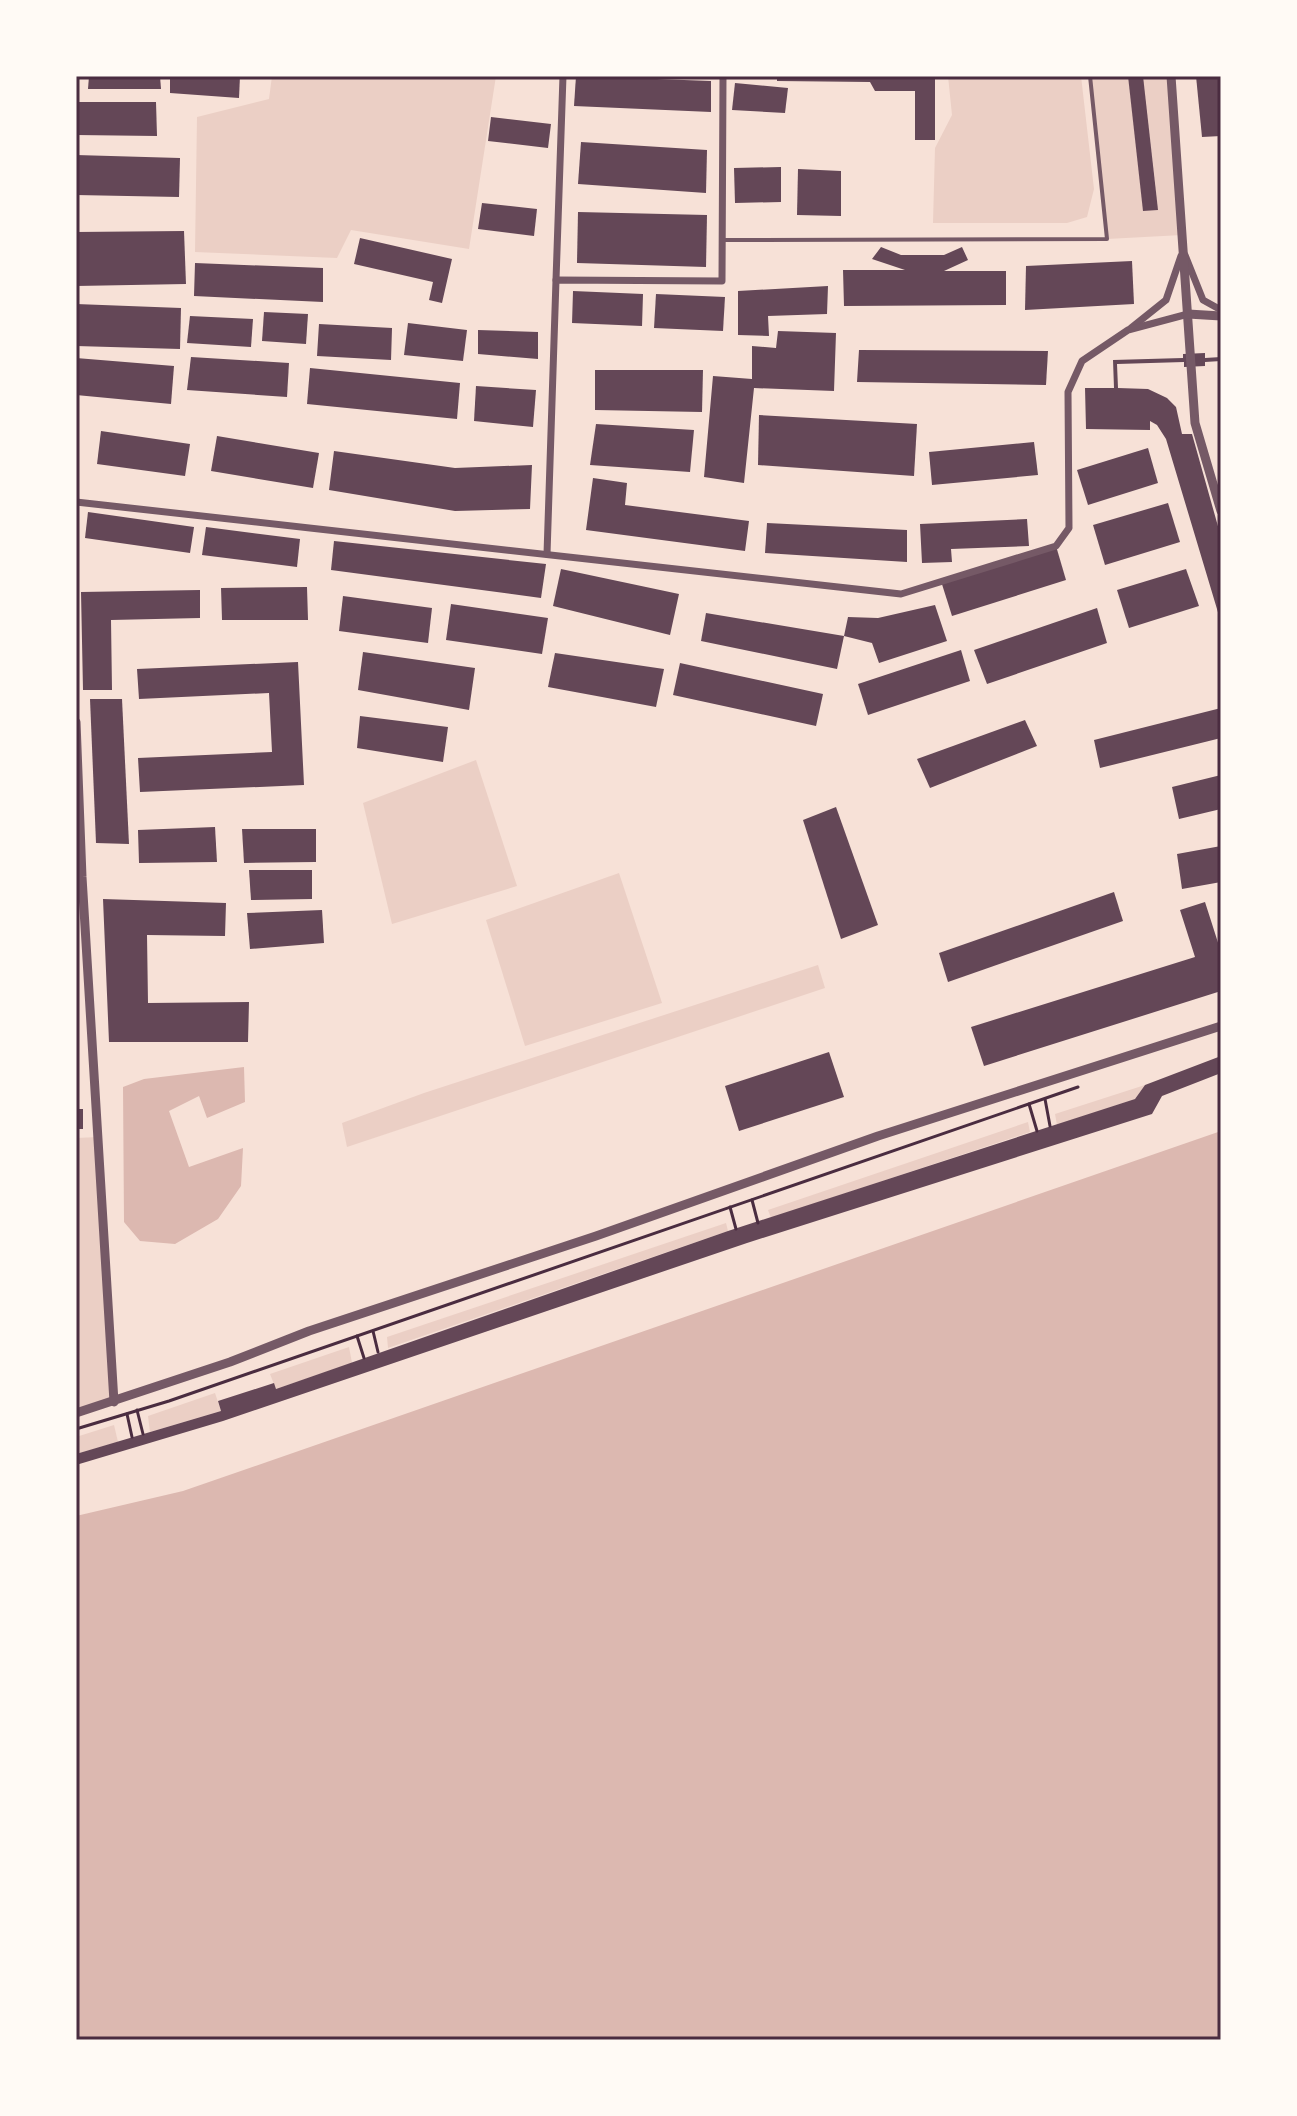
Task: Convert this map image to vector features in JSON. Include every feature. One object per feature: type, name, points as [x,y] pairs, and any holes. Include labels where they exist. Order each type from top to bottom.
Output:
[{"type":"street","points":[[547,554],[563,76]]},
{"type":"street","points":[[556,280],[722,281],[723,76]]},
{"type":"street","points":[[1171,76],[1195,423],[1221,511]]},
{"type":"street","points":[[1183,250],[1203,300],[1221,310]]},
{"type":"street","points":[[76,502],[901,594],[1056,546],[1069,528],[1068,392],[1082,361],[1166,300],[1183,250]]},
{"type":"street","points":[[1128,330],[1188,314],[1221,316]]},
{"type":"street","points":[[76,722],[83,892],[114,1402]]},
{"type":"street","points":[[76,1413],[230,1362],[309,1331],[596,1236],[878,1136],[1221,1026]]},
{"type":"lane","points":[[722,240],[1107,239],[1090,76]]},
{"type":"path","points":[[76,1429],[373,1331],[1089,1083]]},
{"type":"path","points":[[1045,1099],[1050,1126]]},
{"type":"path","points":[[1029,1104],[1037,1131]]},
{"type":"path","points":[[752,1200],[758,1223]]},
{"type":"path","points":[[730,1207],[736,1229]]},
{"type":"path","points":[[373,1331],[378,1352]]},
{"type":"path","points":[[357,1336],[364,1358]]},
{"type":"path","points":[[137,1410],[143,1434]]},
{"type":"path","points":[[127,1414],[132,1437]]},
{"type":"shaded area","points":[[272,76],[496,76],[469,249],[351,230],[337,258],[195,252],[197,117],[269,99]]},
{"type":"shaded area","points":[[948,76],[1081,76],[1094,189],[1087,217],[1067,223],[933,223],[935,148],[952,115]]},
{"type":"shaded area","points":[[1090,76],[1171,76],[1182,235],[1107,239]]},
{"type":"shaded area","points":[[476,760],[517,886],[392,924],[363,803]]},
{"type":"shaded area","points":[[619,873],[662,1003],[525,1046],[486,920]]},
{"type":"shaded area","points":[[818,965],[825,988],[347,1147],[342,1123],[424,1093]]},
{"type":"shaded area","points":[[244,1067],[245,1102],[207,1118],[199,1096],[169,1111],[189,1167],[243,1148],[241,1186],[218,1219],[175,1244],[140,1241],[124,1222],[123,1087],[144,1079]]},
{"type":"shaded area","points":[[1145,1085],[1135,1099],[1057,1125],[1055,1114]]},
{"type":"shaded area","points":[[1028,1122],[1030,1132],[771,1218],[768,1210]]},
{"type":"shaded area","points":[[1221,1131],[1221,2040],[76,2040],[76,1516],[183,1491]]},
{"type":"shaded area","points":[[98,1137],[114,1402],[76,1413],[76,1138]]},
{"type":"shaded area","points":[[726,1223],[728,1231],[388,1348],[387,1337]]},
{"type":"shaded area","points":[[349,1347],[352,1363],[276,1389],[270,1374]]},
{"type":"shaded area","points":[[215,1393],[221,1411],[150,1432],[148,1416]]},
{"type":"shaded area","points":[[114,1425],[118,1442],[76,1454],[76,1437]]},
{"type":"building","points":[[89,76],[160,76],[161,89],[88,89]]},
{"type":"building","points":[[170,76],[240,76],[239,98],[170,93]]},
{"type":"building","points":[[576,76],[711,81],[711,112],[574,106]]},
{"type":"building","points":[[777,76],[935,76],[935,140],[915,140],[915,91],[875,91],[870,82],[777,81]]},
{"type":"building","points":[[1128,76],[1143,76],[1158,210],[1143,211]]},
{"type":"building","points":[[1196,76],[1221,76],[1221,136],[1202,137]]},
{"type":"building","points":[[735,83],[788,88],[785,113],[732,110]]},
{"type":"building","points":[[76,102],[156,102],[157,136],[76,135]]},
{"type":"building","points":[[491,117],[551,124],[548,148],[488,141]]},
{"type":"building","points":[[581,142],[707,150],[706,193],[578,184]]},
{"type":"building","points":[[76,155],[180,158],[179,197],[76,195]]},
{"type":"building","points":[[781,167],[781,202],[735,203],[734,168]]},
{"type":"building","points":[[798,169],[841,171],[841,216],[797,215]]},
{"type":"building","points":[[482,203],[537,209],[534,236],[478,229]]},
{"type":"building","points":[[578,212],[707,215],[706,267],[577,263]]},
{"type":"building","points":[[184,231],[186,284],[76,286],[76,232]]},
{"type":"building","points":[[360,238],[452,259],[442,303],[429,300],[433,282],[354,264]]},
{"type":"building","points":[[881,247],[901,255],[944,255],[962,247],[968,260],[944,271],[1006,271],[1006,305],[844,306],[843,270],[905,270],[872,259]]},
{"type":"building","points":[[1132,261],[1134,304],[1025,310],[1026,266]]},
{"type":"building","points":[[195,263],[323,268],[323,302],[194,296]]},
{"type":"building","points":[[828,286],[827,314],[768,316],[769,336],[738,335],[738,291]]},
{"type":"building","points":[[573,291],[643,294],[642,326],[572,323]]},
{"type":"building","points":[[656,294],[725,297],[723,331],[654,328]]},
{"type":"building","points":[[76,304],[181,308],[180,349],[76,346]]},
{"type":"building","points":[[264,312],[308,314],[306,344],[262,341]]},
{"type":"building","points":[[190,316],[253,319],[251,347],[187,343]]},
{"type":"building","points":[[408,323],[467,330],[463,361],[404,355]]},
{"type":"building","points":[[319,324],[392,328],[391,360],[317,356]]},
{"type":"building","points":[[478,330],[538,332],[538,359],[478,354]]},
{"type":"building","points":[[778,331],[836,333],[834,391],[754,388],[744,483],[704,477],[713,376],[752,379],[752,346],[776,348]]},
{"type":"building","points":[[859,350],[1048,351],[1046,385],[857,382]]},
{"type":"building","points":[[1205,353],[1205,358],[1221,357],[1221,361],[1184,367],[1184,362],[1117,364],[1118,388],[1148,389],[1167,398],[1176,407],[1182,434],[1192,434],[1221,537],[1220,619],[1166,439],[1157,425],[1150,421],[1150,430],[1086,429],[1085,388],[1114,388],[1113,360],[1183,358],[1183,354]]},
{"type":"building","points":[[191,357],[289,363],[287,397],[187,390]]},
{"type":"building","points":[[76,358],[174,366],[171,404],[76,395]]},
{"type":"building","points":[[310,368],[460,383],[457,419],[307,404]]},
{"type":"building","points":[[595,370],[703,370],[702,412],[595,410]]},
{"type":"building","points":[[476,386],[536,390],[533,427],[474,421]]},
{"type":"building","points":[[759,415],[917,424],[914,476],[758,465]]},
{"type":"building","points":[[596,424],[694,430],[690,472],[590,465]]},
{"type":"building","points":[[101,431],[190,444],[185,476],[97,464]]},
{"type":"building","points":[[217,436],[319,453],[313,488],[211,471]]},
{"type":"building","points":[[1034,442],[1038,475],[932,485],[929,452]]},
{"type":"building","points":[[1148,448],[1158,483],[1088,505],[1077,470]]},
{"type":"building","points":[[334,451],[455,468],[532,465],[530,509],[455,511],[329,490]]},
{"type":"building","points":[[593,478],[627,483],[625,505],[749,521],[745,551],[586,530]]},
{"type":"building","points":[[1168,503],[1180,542],[1105,565],[1093,525]]},
{"type":"building","points":[[88,512],[194,527],[190,553],[85,538]]},
{"type":"building","points":[[1027,519],[1029,546],[951,549],[952,562],[922,563],[920,524]]},
{"type":"building","points":[[767,523],[907,530],[907,562],[765,553]]},
{"type":"building","points":[[206,527],[300,539],[297,567],[202,555]]},
{"type":"building","points":[[334,541],[546,564],[541,598],[331,570]]},
{"type":"building","points":[[1056,546],[1066,580],[952,616],[941,581]]},
{"type":"building","points":[[561,569],[679,594],[670,635],[553,606]]},
{"type":"building","points":[[1186,569],[1199,606],[1129,628],[1117,590]]},
{"type":"building","points":[[307,587],[308,620],[222,620],[221,588]]},
{"type":"building","points":[[200,590],[200,618],[111,620],[112,690],[83,690],[81,592]]},
{"type":"building","points":[[343,596],[432,608],[428,643],[339,631]]},
{"type":"building","points":[[451,604],[548,618],[542,654],[446,640]]},
{"type":"building","points":[[935,605],[947,641],[879,663],[872,643],[844,636],[848,617],[878,618]]},
{"type":"building","points":[[1097,608],[1107,643],[987,684],[974,650]]},
{"type":"building","points":[[706,613],[844,636],[837,669],[701,641]]},
{"type":"building","points":[[961,650],[970,681],[868,715],[858,684]]},
{"type":"building","points":[[363,652],[475,668],[469,710],[358,690]]},
{"type":"building","points":[[555,653],[664,669],[656,707],[548,687]]},
{"type":"building","points":[[298,662],[304,785],[140,792],[138,758],[272,752],[269,693],[139,699],[137,669]]},
{"type":"building","points":[[680,663],[823,694],[816,726],[673,695]]},
{"type":"building","points":[[90,699],[122,699],[129,844],[96,843]]},
{"type":"building","points":[[1221,708],[1221,738],[1100,768],[1094,740]]},
{"type":"building","points":[[360,716],[448,727],[443,762],[357,748]]},
{"type":"building","points":[[1025,720],[1037,746],[930,788],[917,759]]},
{"type":"building","points":[[1221,775],[1221,809],[1179,819],[1172,787]]},
{"type":"building","points":[[836,807],[878,925],[841,939],[803,820]]},
{"type":"building","points":[[215,827],[217,862],[139,863],[138,830]]},
{"type":"building","points":[[242,829],[316,829],[316,862],[244,863]]},
{"type":"building","points":[[1221,846],[1221,882],[1182,889],[1177,854]]},
{"type":"building","points":[[249,870],[312,870],[312,899],[251,900]]},
{"type":"building","points":[[1114,892],[1123,921],[948,982],[939,953]]},
{"type":"building","points":[[103,899],[226,903],[225,936],[147,935],[148,1003],[249,1002],[248,1042],[109,1042]]},
{"type":"building","points":[[1205,902],[1221,952],[1221,991],[984,1066],[971,1027],[1195,957],[1180,910]]},
{"type":"building","points":[[322,910],[324,943],[250,949],[247,913]]},
{"type":"building","points":[[829,1052],[844,1097],[739,1131],[725,1086]]},
{"type":"building","points":[[1221,1056],[1221,1073],[1162,1096],[1152,1114],[747,1243],[223,1421],[76,1465],[76,1454],[221,1411],[218,1401],[274,1383],[276,1389],[728,1231],[1135,1099],[1145,1085]]},
{"type":"building","points":[[76,1109],[83,1109],[83,1129],[76,1129]]}]
